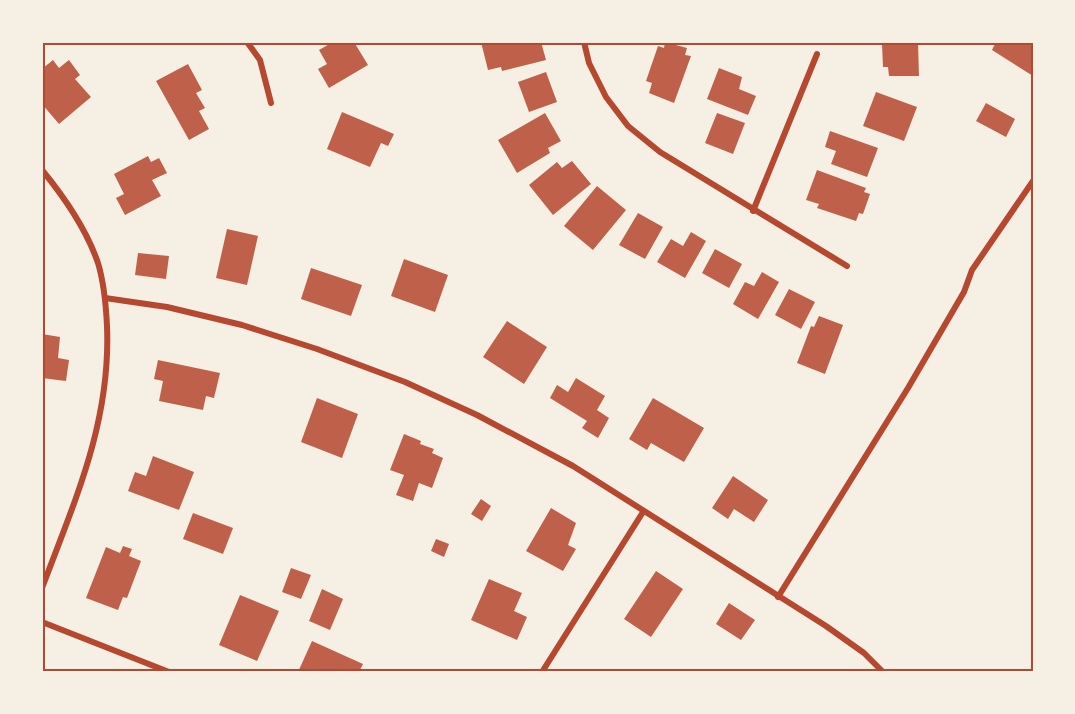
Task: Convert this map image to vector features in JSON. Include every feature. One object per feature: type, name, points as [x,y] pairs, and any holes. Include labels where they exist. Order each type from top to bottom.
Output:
[{"type":"street","points":[[247,42],[260,60],[271,103]]},
{"type":"street","points":[[584,42],[589,63],[606,97],[628,126],[660,152],[753,211],[847,266]]},
{"type":"street","points":[[753,211],[817,54]]},
{"type":"street","points":[[42,170],[83,229],[98,264],[105,298],[108,349],[101,415],[90,463],[42,588]]},
{"type":"street","points":[[778,597],[908,388],[964,292],[972,270],[1033,181]]},
{"type":"street","points":[[105,298],[167,307],[242,325],[317,349],[405,382],[477,415],[573,466],[826,626],[864,653],[883,672]]},
{"type":"street","points":[[542,672],[643,512]]},
{"type":"street","points":[[42,622],[169,672]]},
{"type":"building","points":[[333,42],[354,42],[368,65],[329,88],[318,69],[327,64],[319,50]]},
{"type":"building","points":[[481,42],[541,42],[546,60],[502,71],[501,67],[488,70]]},
{"type":"building","points":[[665,42],[687,48],[685,55],[691,56],[674,103],[649,93],[652,83],[646,81],[658,46],[664,48]]},
{"type":"building","points":[[996,42],[1033,43],[1033,76],[992,50]]},
{"type":"building","points":[[918,43],[919,76],[889,76],[888,67],[883,67],[882,44]]},
{"type":"building","points":[[53,60],[59,68],[69,60],[80,75],[75,79],[91,97],[59,124],[42,104],[42,69]]},
{"type":"building","points":[[188,64],[202,90],[196,93],[205,108],[199,111],[209,129],[189,140],[156,81]]},
{"type":"building","points":[[719,68],[742,77],[739,89],[756,96],[748,115],[707,99]]},
{"type":"building","points":[[546,72],[557,102],[529,112],[518,82]]},
{"type":"building","points":[[876,92],[917,107],[904,141],[863,126]]},
{"type":"building","points":[[986,103],[1015,119],[1006,137],[976,121]]},
{"type":"building","points":[[342,112],[394,134],[388,146],[381,143],[370,167],[327,149]]},
{"type":"building","points":[[545,113],[561,141],[548,148],[550,153],[517,173],[498,140]]},
{"type":"building","points":[[717,113],[745,123],[733,154],[705,143]]},
{"type":"building","points":[[830,131],[878,148],[867,177],[831,164],[836,151],[825,147]]},
{"type":"building","points":[[148,156],[151,162],[159,158],[167,173],[152,180],[161,196],[125,215],[116,198],[124,194],[114,174]]},
{"type":"building","points":[[572,161],[591,184],[553,215],[529,185],[557,162],[562,168]]},
{"type":"building","points":[[817,170],[866,188],[864,192],[870,194],[863,214],[859,213],[856,221],[817,208],[819,204],[806,200]]},
{"type":"building","points":[[597,186],[626,210],[593,250],[564,226]]},
{"type":"building","points":[[638,213],[663,227],[645,259],[619,245]]},
{"type":"building","points":[[227,229],[258,236],[247,285],[216,278]]},
{"type":"building","points":[[691,232],[706,241],[685,278],[657,262],[671,239],[683,246]]},
{"type":"building","points":[[715,249],[742,264],[729,288],[702,273]]},
{"type":"building","points":[[138,253],[169,256],[166,279],[135,275]]},
{"type":"building","points":[[404,259],[448,275],[435,312],[391,296]]},
{"type":"building","points":[[311,268],[362,285],[351,316],[301,299]]},
{"type":"building","points":[[762,272],[779,282],[758,319],[733,304],[745,282],[754,286]]},
{"type":"building","points":[[789,289],[815,302],[801,329],[775,315]]},
{"type":"building","points":[[819,316],[843,325],[825,374],[797,363],[811,326],[814,327]]},
{"type":"building","points":[[507,321],[547,347],[524,384],[483,357]]},
{"type":"building","points":[[42,334],[60,337],[58,358],[69,360],[66,381],[42,378]]},
{"type":"building","points":[[158,360],[220,373],[214,398],[206,396],[203,410],[159,401],[163,381],[154,379]]},
{"type":"building","points":[[576,378],[605,396],[597,410],[609,418],[598,438],[582,428],[587,421],[550,398],[557,385],[568,392]]},
{"type":"building","points":[[317,398],[358,414],[342,458],[301,442]]},
{"type":"building","points":[[653,398],[704,428],[684,462],[651,443],[647,450],[629,439]]},
{"type":"building","points":[[404,434],[434,449],[432,453],[443,458],[432,488],[419,483],[413,501],[396,495],[404,475],[390,470]]},
{"type":"building","points":[[153,456],[194,472],[179,510],[128,491],[135,472],[146,476]]},
{"type":"building","points":[[733,476],[768,500],[754,522],[734,509],[728,519],[712,508]]},
{"type":"building","points":[[481,499],[491,506],[482,521],[471,514]]},
{"type":"building","points":[[551,508],[576,523],[568,545],[576,549],[563,571],[526,551]]},
{"type":"building","points":[[193,513],[233,528],[223,554],[183,539]]},
{"type":"building","points":[[436,539],[449,544],[444,557],[431,551]]},
{"type":"building","points":[[123,546],[132,549],[129,556],[141,561],[127,598],[123,597],[118,610],[86,598],[106,547],[120,553]]},
{"type":"building","points":[[291,568],[311,575],[301,599],[282,592]]},
{"type":"building","points":[[656,571],[683,589],[651,637],[624,619]]},
{"type":"building","points":[[489,579],[522,593],[514,611],[527,617],[517,640],[471,620]]},
{"type":"building","points":[[322,589],[343,599],[330,630],[309,621]]},
{"type":"building","points":[[240,595],[279,611],[257,661],[219,645]]},
{"type":"building","points":[[729,603],[755,620],[741,640],[716,624]]},
{"type":"building","points":[[312,641],[363,664],[359,672],[298,672]]}]
